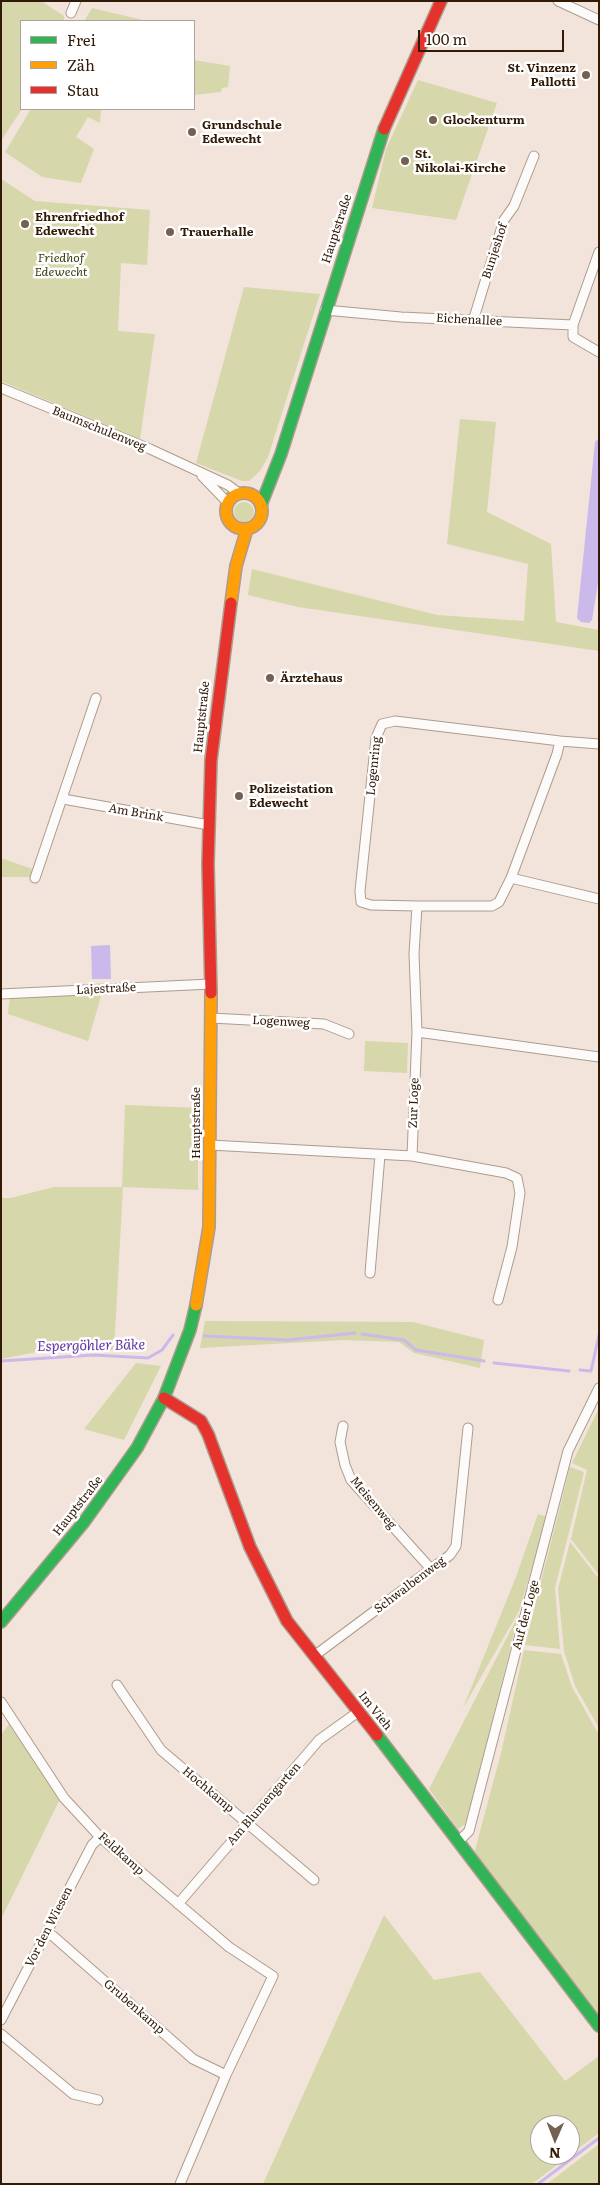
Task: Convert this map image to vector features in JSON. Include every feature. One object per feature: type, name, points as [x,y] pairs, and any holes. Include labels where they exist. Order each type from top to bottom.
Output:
[{"type":"main road","name":"Hauptstraße","points":[[261,505],[296,408],[325,310],[388,117],[441,1]]},
{"type":"main road","name":"Hauptstraße","points":[[246,494],[274,470]]},
{"type":"main road","points":[[246,494],[261,505],[260,520],[252,528],[242,529],[228,520],[226,508],[228,503],[246,494]]},
{"type":"main road","name":"Hauptstraße","points":[[1,1622],[111,1487],[137,1448],[164,1398],[190,1330],[203,1274],[209,1227],[211,984],[209,825],[216,716],[242,529]]},
{"type":"main road","name":"Im Vieh","points":[[164,1398],[193,1414],[208,1434],[234,1506],[268,1585],[287,1621],[599,2026]]},
{"type":"street","points":[[71,13],[76,1]]},
{"type":"street","points":[[558,1],[599,20]]},
{"type":"street","name":"Bunjeshof","points":[[474,321],[504,220],[514,206],[534,156]]},
{"type":"street","points":[[599,252],[573,325],[573,337],[599,352]]},
{"type":"street","name":"Eichenallee","points":[[325,310],[390,316],[573,325]]},
{"type":"street","name":"Baumschulenweg","points":[[1,388],[196,470],[246,494]]},
{"type":"street","name":"Baumschulenweg","points":[[196,470],[228,503]]},
{"type":"street","points":[[35,878],[96,698]]},
{"type":"street","name":"Logenring","points":[[560,741],[558,754],[511,878],[499,902],[492,906],[417,906],[371,905],[361,902],[360,891],[376,738],[382,724],[395,721],[599,744]]},
{"type":"street","name":"Am Brink","points":[[63,800],[209,825]]},
{"type":"street","points":[[511,878],[599,899]]},
{"type":"street","points":[[417,906],[414,954],[417,1032],[599,1057]]},
{"type":"street","name":"Lajestraße","points":[[1,994],[211,984]]},
{"type":"street","name":"Logenweg","points":[[211,1018],[324,1024],[349,1034]]},
{"type":"street","name":"Zur Loge","points":[[412,1156],[417,1032]]},
{"type":"street","points":[[210,1145],[412,1156],[506,1173],[517,1178],[520,1194],[512,1247],[498,1300]]},
{"type":"street","points":[[370,1273],[380,1155]]},
{"type":"street","name":"Auf der Loge","points":[[458,1842],[469,1831],[568,1451],[599,1388]]},
{"type":"street","name":"Meisenweg","points":[[343,1426],[340,1442],[345,1465],[351,1480],[431,1569]]},
{"type":"street","name":"Schwalbenweg","points":[[314,1656],[450,1555],[456,1546],[468,1428]]},
{"type":"street","name":"Hochkamp","points":[[117,1685],[161,1750],[314,1880]]},
{"type":"street","name":"Feldkamp","points":[[1,1702],[64,1798],[100,1837],[229,1947],[273,1976],[226,2075]]},
{"type":"street","name":"Am Blumengarten","points":[[178,1904],[247,1822],[320,1740],[358,1712]]},
{"type":"street","name":"Vor den Wiesen","points":[[1,2020],[92,1846],[100,1837]]},
{"type":"street","name":"Grubenkamp","points":[[46,1933],[53,1936],[193,2059],[226,2075]]},
{"type":"street","points":[[1,2034],[74,2094],[98,2100]]},
{"type":"street","points":[[180,2184],[226,2075]]},
{"type":"green space","points":[[1,1],[41,1],[64,16],[64,20],[20,20],[21,110],[1,141]]},
{"type":"green space","points":[[92,8],[143,20],[85,20]]},
{"type":"green space","points":[[195,60],[230,66],[228,87],[222,88],[221,92],[195,95]]},
{"type":"green space","points":[[418,80],[497,103],[456,220],[372,208],[386,149]]},
{"type":"green space","points":[[30,110],[101,110],[100,123],[88,117],[76,137],[94,149],[81,183],[42,177],[5,152]]},
{"type":"green space","name":"Friedhof Edewecht","points":[[1,179],[35,201],[150,210],[147,265],[121,263],[118,331],[155,334],[140,439],[1,381]]},
{"type":"green space","points":[[244,287],[320,294],[268,457],[260,471],[249,481],[242,481],[196,463]]},
{"type":"green space","points":[[460,419],[496,422],[487,512],[551,544],[556,622],[599,630],[599,651],[298,607],[248,595],[252,569],[437,615],[524,621],[528,564],[447,544]]},
{"type":"green space","points":[[244,502],[251,505],[254,512],[251,519],[244,522],[237,519],[234,512],[237,505]]},
{"type":"green space","points":[[1,858],[35,870],[33,877],[1,877]]},
{"type":"green space","points":[[102,993],[88,1041],[8,1014],[10,996]]},
{"type":"green space","points":[[365,1041],[408,1043],[407,1073],[364,1071]]},
{"type":"green space","points":[[125,1105],[198,1108],[198,1190],[123,1187],[114,1350],[42,1351],[1,1359],[1,1198],[11,1198],[54,1187],[122,1187]]},
{"type":"green space","points":[[205,1321],[413,1322],[484,1340],[480,1368],[414,1353],[399,1342],[344,1340],[200,1348]]},
{"type":"green space","points":[[136,1363],[161,1366],[124,1440],[84,1429]]},
{"type":"green space","points":[[599,1408],[599,1575],[571,1539],[587,1470],[572,1463]]},
{"type":"green space","points":[[570,1467],[584,1472],[555,1588],[560,1649],[525,1645]]},
{"type":"green space","points":[[538,1514],[547,1517],[519,1611],[463,1708],[516,1577]]},
{"type":"green space","points":[[570,1542],[599,1579],[599,1728],[575,1686],[564,1651],[558,1589]]},
{"type":"green space","points":[[519,1614],[465,1824],[458,1829],[429,1789]]},
{"type":"green space","points":[[524,1650],[561,1654],[572,1687],[599,1735],[599,2014],[474,1854],[501,1753]]},
{"type":"green space","points":[[9,1724],[38,1768],[61,1797],[1,1919],[1,1735]]},
{"type":"green space","points":[[384,1915],[434,1980],[480,1972],[565,2081],[599,2056],[599,2133],[580,2147],[580,2115],[530,2115],[530,2165],[557,2165],[532,2184],[263,2184]]},
{"type":"green space","points":[[599,2144],[599,2184],[547,2184],[572,2165],[580,2165],[580,2159]]},
{"type":"shaded area","points":[[599,438],[599,577],[592,620],[589,623],[581,622],[577,618],[595,442]]},
{"type":"shaded area","points":[[110,945],[111,979],[92,979],[91,946]]},
{"type":"waterway","name":"Espergöhler Bäke","points":[[204,1336],[288,1340],[355,1333]]},
{"type":"waterway","name":"Espergöhler Bäke","points":[[362,1334],[404,1340],[416,1350],[484,1361]]},
{"type":"waterway","name":"Espergöhler Bäke","points":[[1,1361],[94,1355],[148,1358],[162,1350],[173,1335]]},
{"type":"waterway","points":[[580,1370],[591,1371],[599,1335]]},
{"type":"waterway","name":"Espergöhler Bäke","points":[[494,1363],[569,1371]]},
{"type":"waterway","points":[[538,2184],[599,2138]]},
{"type":"traffic: fast","points":[[261,505],[281,454],[384,129]]},
{"type":"traffic: fast","points":[[1,1622],[84,1522],[137,1448],[164,1398],[190,1330],[196,1305]]},
{"type":"traffic: fast","points":[[377,1735],[599,2026]]},
{"type":"traffic: slow","points":[[244,493],[251,494],[257,498],[261,504],[262,511],[261,518],[257,524],[251,528],[244,529],[237,528],[231,524],[227,518],[226,511],[227,504],[231,498],[237,494],[244,493]]},
{"type":"traffic: slow","points":[[231,603],[236,566],[247,529]]},
{"type":"traffic: slow","points":[[196,1305],[209,1227],[211,993]]},
{"type":"traffic: jam","points":[[384,129],[441,1]]},
{"type":"traffic: jam","points":[[211,993],[208,864],[211,760],[231,603]]},
{"type":"traffic: jam","points":[[164,1398],[201,1421],[208,1434],[250,1547],[287,1621],[377,1735]]},
{"type":"place","name":"St. Vinzenz Pallotti","points":[[586,75]]},
{"type":"place","name":"Glockenturm","points":[[433,120]]},
{"type":"place","name":"Grundschule Edewecht","points":[[192,132]]},
{"type":"place","name":"St. Nikolai-Kirche","points":[[405,161]]},
{"type":"place","name":"Ehrenfriedhof Edewecht","points":[[25,224]]},
{"type":"place","name":"Trauerhalle","points":[[170,232]]},
{"type":"place","name":"Ärztehaus","points":[[270,678]]},
{"type":"place","name":"Polizeistation Edewecht","points":[[239,796]]}]
